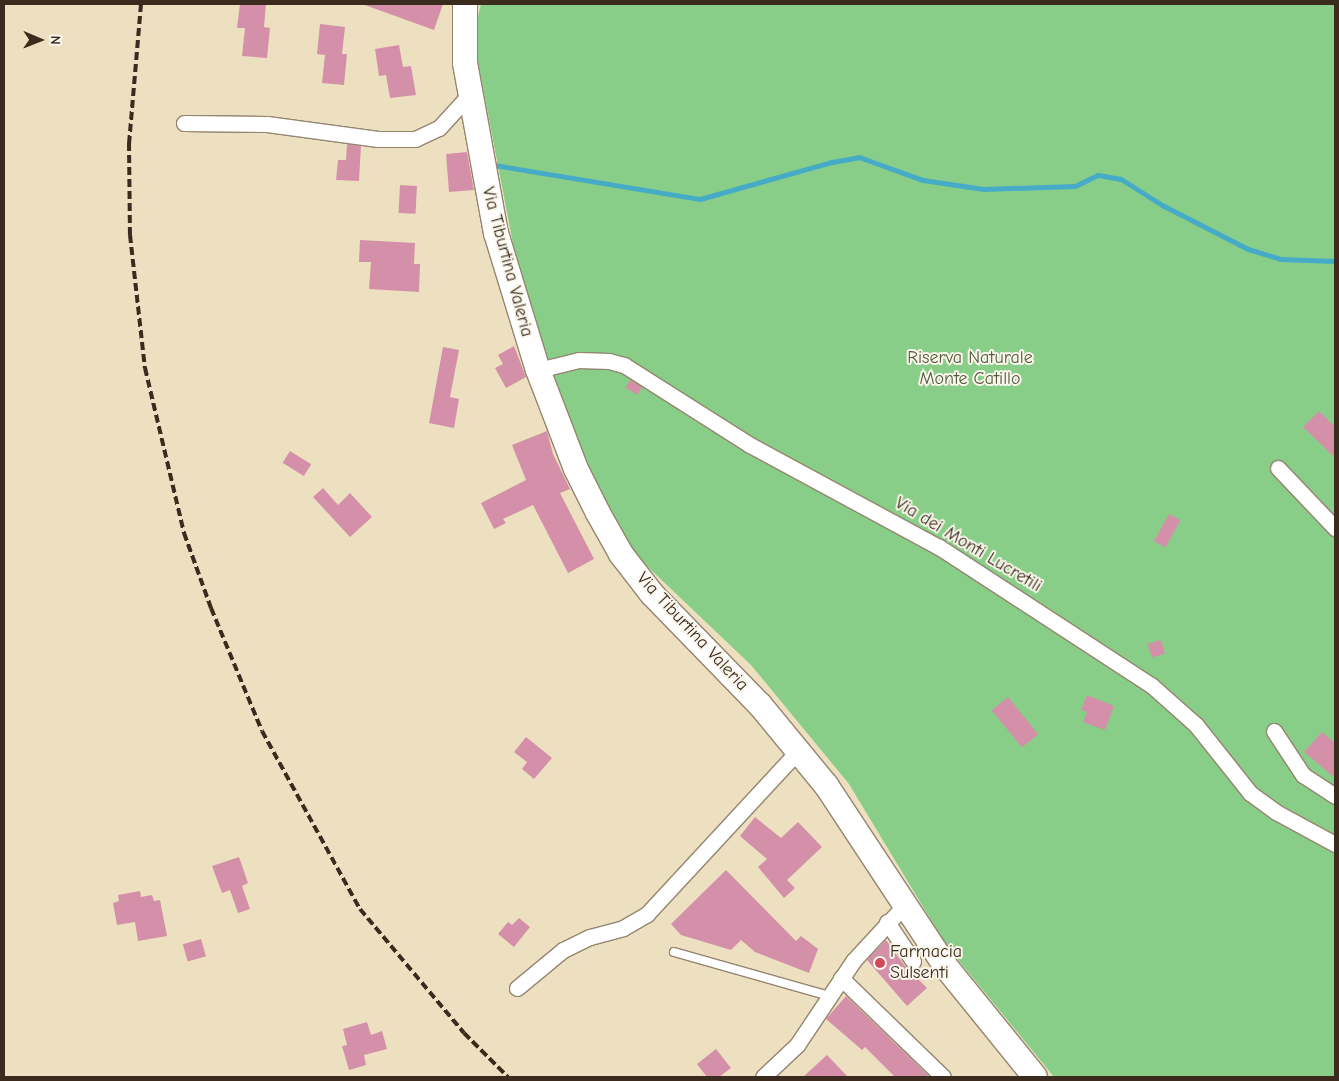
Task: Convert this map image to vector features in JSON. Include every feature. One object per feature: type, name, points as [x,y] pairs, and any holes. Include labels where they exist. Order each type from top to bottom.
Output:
[{"type":"main road","name":"Via Tiburtina Valeria","points":[[465,4],[463,40],[469,96],[496,233],[538,370],[576,469],[621,554],[652,594],[739,683],[826,785],[946,967],[1035,1077]]},
{"type":"street","points":[[184,123],[267,124],[378,139],[415,139],[439,128],[469,96]]},
{"type":"street","name":"Via dei Monti Lucretili","points":[[538,370],[580,360],[609,361],[624,366],[750,445],[939,547],[1111,657],[1162,693],[1201,730],[1250,793],[1276,812],[1335,844]]},
{"type":"street","points":[[1278,468],[1335,528]]},
{"type":"street","points":[[1274,731],[1303,775],[1335,796]]},
{"type":"street","points":[[517,988],[563,950],[590,937],[623,928],[647,914],[798,751]]},
{"type":"street","points":[[767,1076],[797,1045],[841,978],[887,922],[905,905]]},
{"type":"street","points":[[887,922],[914,961]]},
{"type":"street","points":[[841,978],[943,1077]]},
{"type":"lane","points":[[674,952],[829,996]]},
{"type":"green space","name":"Riserva Naturale Monte Catillo","points":[[481,4],[1335,4],[1335,1077],[1054,1077],[946,945],[849,784],[751,665],[630,550],[578,444],[520,280],[473,36]]},
{"type":"building","points":[[240,4],[266,4],[264,27],[270,28],[267,58],[242,56],[245,28],[237,28]]},
{"type":"building","points":[[362,4],[443,4],[434,30]]},
{"type":"building","points":[[320,24],[345,27],[342,54],[347,54],[344,85],[322,83],[325,55],[317,54]]},
{"type":"building","points":[[399,45],[403,67],[411,66],[416,95],[390,98],[386,75],[379,76],[375,49]]},
{"type":"building","points":[[347,144],[361,146],[359,181],[336,180],[338,160],[346,160]]},
{"type":"building","points":[[467,152],[474,190],[449,192],[446,154]]},
{"type":"building","points":[[400,185],[417,186],[416,214],[399,213]]},
{"type":"building","points":[[360,240],[415,243],[414,264],[420,264],[419,292],[369,289],[371,262],[359,262]]},
{"type":"building","points":[[514,346],[526,377],[506,388],[495,368],[503,364],[498,355]]},
{"type":"building","points":[[443,347],[459,350],[450,397],[459,399],[454,428],[429,423]]},
{"type":"building","points":[[630,380],[642,387],[638,395],[626,388]]},
{"type":"building","points":[[1319,411],[1335,427],[1335,458],[1303,427]]},
{"type":"building","points":[[547,431],[553,454],[570,489],[560,493],[594,559],[568,573],[533,505],[503,519],[506,523],[494,529],[481,503],[526,480],[512,445]]},
{"type":"building","points":[[290,451],[311,464],[304,476],[283,463]]},
{"type":"building","points":[[323,488],[338,505],[350,493],[372,517],[350,537],[313,497]]},
{"type":"building","points":[[1169,514],[1180,520],[1165,547],[1154,541]]},
{"type":"building","points":[[1161,640],[1165,653],[1152,657],[1148,644]]},
{"type":"building","points":[[1087,695],[1114,706],[1105,730],[1083,722],[1087,712],[1081,710]]},
{"type":"building","points":[[1008,697],[1038,734],[1022,748],[992,710]]},
{"type":"building","points":[[1322,732],[1335,743],[1335,778],[1304,752]]},
{"type":"building","points":[[526,737],[552,758],[534,779],[522,769],[527,762],[514,752]]},
{"type":"building","points":[[755,817],[781,838],[798,822],[822,847],[787,880],[795,888],[784,898],[758,867],[767,859],[740,836]]},
{"type":"building","points":[[239,857],[248,883],[242,886],[250,909],[238,913],[230,890],[222,893],[212,866]]},
{"type":"building","points":[[726,870],[796,941],[801,936],[818,949],[809,973],[755,952],[741,940],[731,950],[681,935],[671,924]]},
{"type":"building","points":[[140,891],[141,897],[152,895],[154,901],[160,900],[167,936],[138,941],[135,922],[117,925],[113,903],[119,901],[118,895]]},
{"type":"building","points":[[519,918],[530,927],[514,947],[498,934],[508,922],[512,925]]},
{"type":"building","points":[[201,939],[206,956],[188,962],[183,944]]},
{"type":"building","points":[[886,940],[905,966],[927,988],[907,1006],[867,960]]},
{"type":"building","points":[[846,996],[930,1077],[895,1077],[865,1047],[862,1050],[826,1019]]},
{"type":"building","points":[[367,1022],[371,1035],[382,1031],[387,1049],[364,1055],[366,1065],[349,1070],[342,1046],[347,1045],[343,1029]]},
{"type":"building","points":[[716,1049],[731,1068],[719,1077],[707,1077],[697,1064]]},
{"type":"building","points":[[827,1055],[848,1077],[803,1077]]},
{"type":"waterway","points":[[494,165],[700,199],[832,162],[859,157],[923,180],[983,189],[1075,186],[1098,175],[1121,179],[1162,205],[1248,249],[1280,259],[1335,261]]},
{"type":"railway","points":[[141,4],[129,143],[130,235],[145,368],[184,533],[211,608],[262,731],[360,909],[464,1033],[508,1077]]},
{"type":"place","name":"Farmacia Sulsenti","points":[[880,963]]}]
